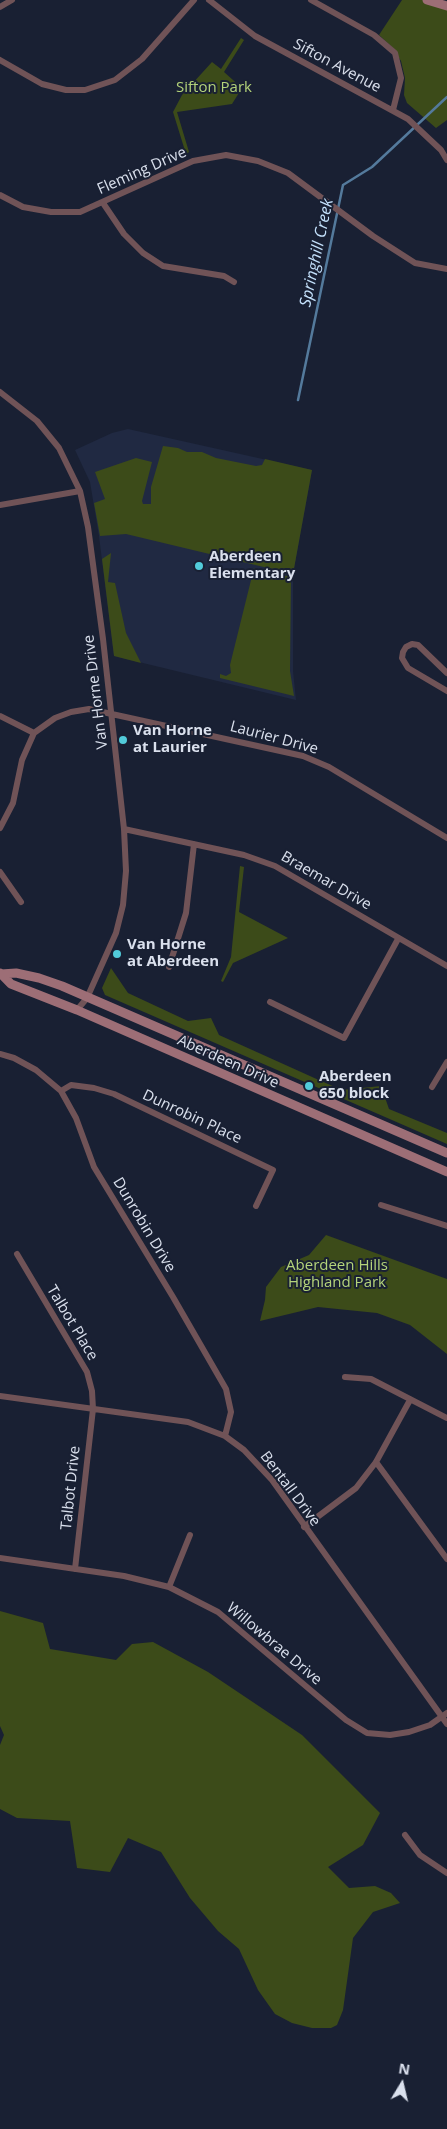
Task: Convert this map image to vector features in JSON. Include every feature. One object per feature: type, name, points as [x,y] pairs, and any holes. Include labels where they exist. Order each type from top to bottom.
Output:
[{"type":"main road","points":[[427,0],[447,6]]},
{"type":"main road","name":"Aberdeen Drive","points":[[1,973],[16,973],[40,978],[447,1153]]},
{"type":"main road","name":"Aberdeen Drive","points":[[1,973],[10,984],[77,1010],[447,1172]]},
{"type":"street","points":[[0,8],[12,0]]},
{"type":"street","points":[[0,60],[42,84],[66,90],[85,90],[115,80],[142,59],[194,0]]},
{"type":"street","name":"Sifton Avenue","points":[[209,0],[255,36],[408,119],[441,150],[447,160]]},
{"type":"street","points":[[311,0],[374,35],[394,53],[401,78],[394,110]]},
{"type":"street","name":"Fleming Drive","points":[[0,194],[23,207],[51,212],[80,212],[193,161],[226,155],[250,159],[288,173],[373,236],[415,263],[447,269]]},
{"type":"street","points":[[102,203],[124,234],[142,253],[163,266],[224,276],[234,282]]},
{"type":"street","name":"Van Horne Drive","points":[[0,392],[37,421],[48,434],[59,448],[80,491],[90,545],[111,713],[124,829],[126,871],[123,905],[116,933],[87,998],[77,1010]]},
{"type":"street","points":[[0,505],[80,491]]},
{"type":"street","points":[[447,673],[418,645],[412,644],[406,647],[403,652],[404,664],[408,668],[447,691]]},
{"type":"street","name":"Laurier Drive","points":[[34,733],[56,718],[71,712],[89,709],[303,756],[329,767],[447,838]]},
{"type":"street","points":[[0,716],[34,733],[22,760],[12,803],[0,828]]},
{"type":"street","name":"Braemar Drive","points":[[124,829],[244,855],[275,866],[398,939],[446,962]]},
{"type":"street","points":[[169,966],[186,913],[194,844]]},
{"type":"street","points":[[0,872],[21,902]]},
{"type":"street","points":[[270,1002],[344,1038],[398,939]]},
{"type":"street","name":"Dunrobin Drive","points":[[0,1054],[14,1058],[36,1070],[61,1091],[76,1118],[94,1167],[226,1389],[231,1412],[225,1436]]},
{"type":"street","points":[[432,1087],[447,1062]]},
{"type":"street","name":"Dunrobin Place","points":[[61,1091],[72,1085],[94,1088],[114,1094],[273,1170],[256,1206]]},
{"type":"street","points":[[381,1205],[447,1226]]},
{"type":"street","name":"Talbot Place","points":[[17,1254],[87,1372],[92,1391],[93,1409]]},
{"type":"street","points":[[345,1377],[371,1379],[447,1418]]},
{"type":"street","name":"Bentall Drive","points":[[0,1396],[188,1422],[225,1436],[244,1450],[272,1480],[304,1527],[445,1715],[447,1724]]},
{"type":"street","points":[[304,1527],[356,1488],[376,1462],[410,1400]]},
{"type":"street","name":"Talbot Drive","points":[[75,1569],[93,1409]]},
{"type":"street","points":[[376,1462],[447,1559]]},
{"type":"street","points":[[169,1587],[190,1535]]},
{"type":"street","name":"Willowbrae Drive","points":[[0,1558],[124,1576],[169,1587],[218,1612],[346,1720],[367,1733],[390,1735],[409,1732],[430,1725],[445,1715]]},
{"type":"street","points":[[405,1835],[420,1855],[447,1873]]},
{"type":"shaded area","name":"Aberdeen Elementary","points":[[128,429],[312,470],[293,574],[293,671],[296,700],[114,656],[99,536],[90,482],[75,450],[112,433]]},
{"type":"green space","points":[[402,0],[432,0],[447,3],[447,120],[436,128],[407,103],[404,95],[405,78],[401,61],[392,47],[379,35]]},
{"type":"green space","name":"Sifton Park","points":[[241,38],[244,40],[224,72],[242,88],[232,104],[177,112],[189,152],[186,154],[173,112],[182,95],[212,62],[221,69]]},
{"type":"green space","points":[[163,446],[178,448],[187,452],[202,452],[216,458],[256,466],[262,465],[265,459],[312,470],[293,574],[126,534],[100,536],[94,503],[105,499],[95,472],[136,458],[152,462],[142,501],[143,504],[151,504],[151,487]]},
{"type":"green space","points":[[111,553],[108,582],[115,583],[126,633],[141,663],[114,656],[102,559]]},
{"type":"green space","points":[[254,568],[291,577],[290,671],[294,696],[220,678],[220,674],[226,676],[231,673],[230,665]]},
{"type":"green space","points":[[240,866],[244,867],[239,912],[288,938],[233,963],[223,982],[221,981],[231,957]]},
{"type":"green space","points":[[111,968],[128,993],[188,1021],[211,1018],[219,1035],[321,1081],[342,1090],[381,1086],[389,1109],[447,1133],[447,1144],[105,995],[102,988]]},
{"type":"green space","name":"Aberdeen Hills Highland Park","points":[[326,1235],[447,1279],[447,1354],[410,1325],[377,1313],[318,1307],[260,1321],[266,1287],[281,1267],[309,1255]]},
{"type":"green space","points":[[0,1611],[43,1623],[50,1649],[116,1660],[132,1644],[153,1642],[208,1672],[302,1735],[380,1813],[363,1845],[328,1867],[349,1888],[375,1886],[391,1893],[400,1903],[373,1912],[353,1938],[343,2010],[337,2025],[331,2028],[312,2028],[292,2023],[275,2014],[258,1990],[239,1949],[218,1931],[190,1898],[161,1852],[128,1838],[110,1872],[77,1868],[70,1821],[17,1818],[0,1809],[0,1745],[4,1735],[0,1726]]},
{"type":"waterway","name":"Springhill Creek","points":[[298,400],[343,185],[372,167],[447,97]]},
{"type":"place","name":"Aberdeen Elementary","points":[[199,566]]},
{"type":"place","name":"Van Horne at Laurier","points":[[123,740]]},
{"type":"place","name":"Van Horne at Aberdeen","points":[[117,954]]},
{"type":"place","name":"Aberdeen 650 block","points":[[309,1086]]}]
